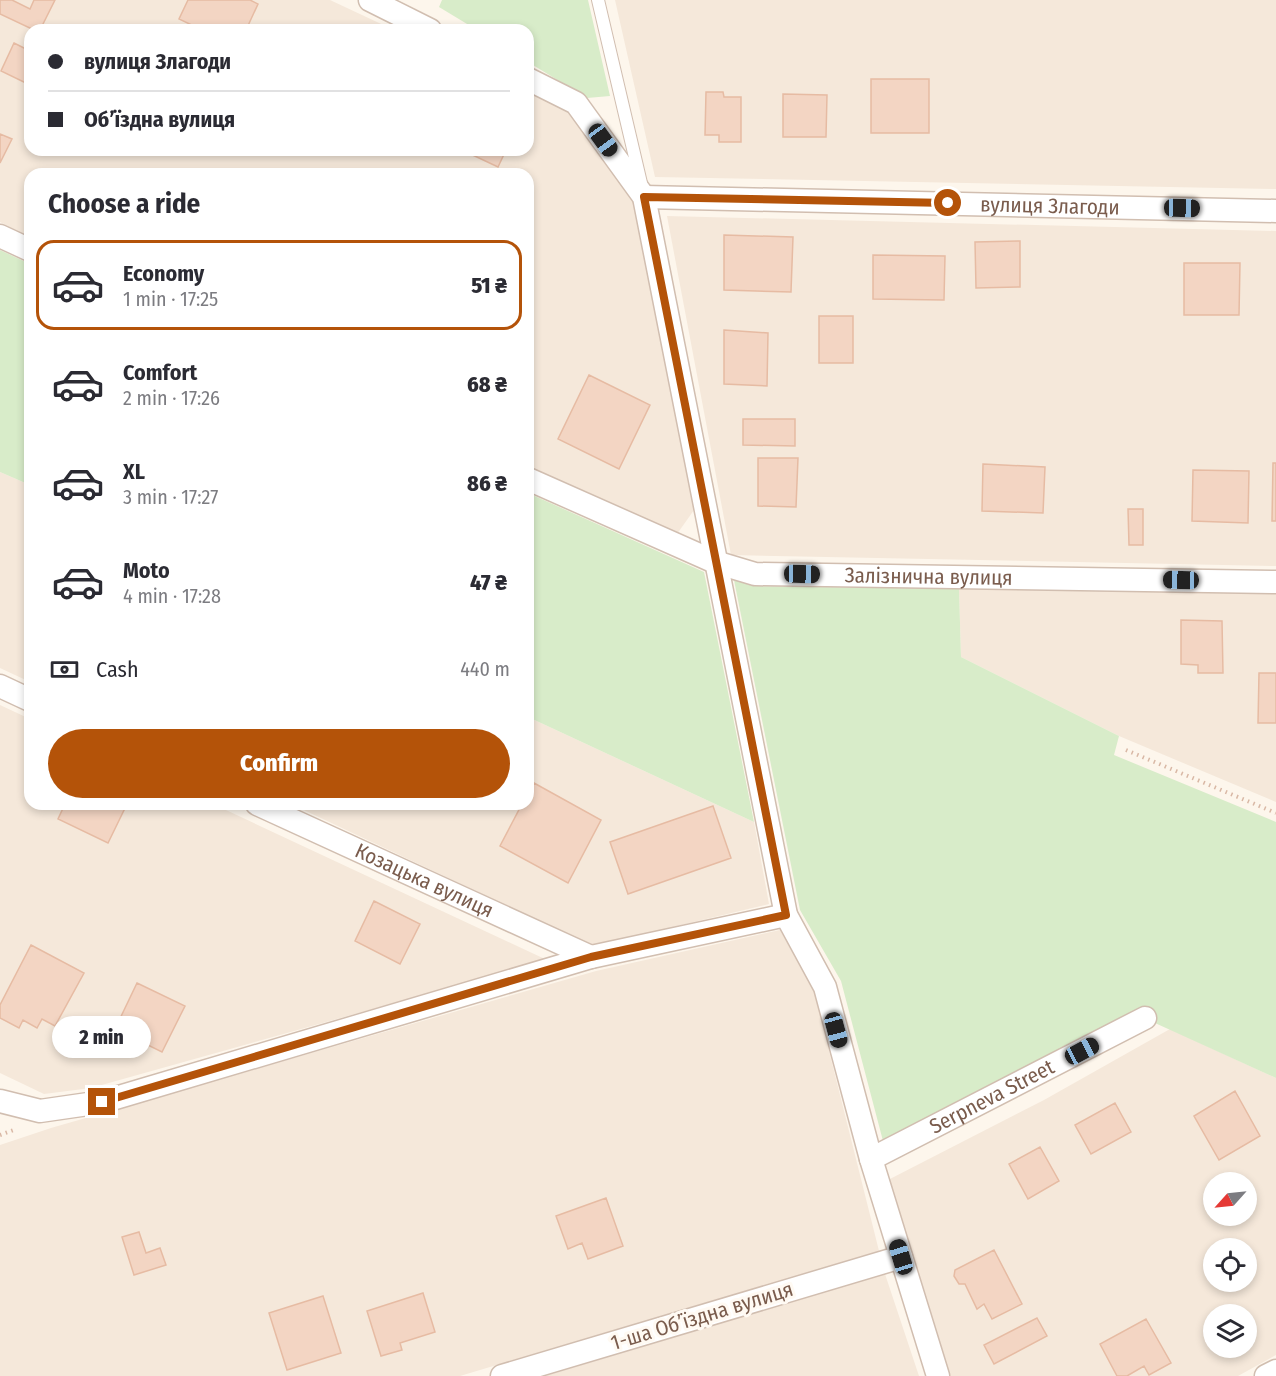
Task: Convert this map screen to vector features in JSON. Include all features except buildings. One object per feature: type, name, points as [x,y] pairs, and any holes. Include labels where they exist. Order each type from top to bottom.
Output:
[{"type":"street","points":[[370,0],[418,24]]},
{"type":"street","points":[[534,82],[576,103],[644,197],[786,915],[825,987],[871,1159],[938,1376]]},
{"type":"street","name":"вулиця Злагоди","points":[[644,197],[1276,211]]},
{"type":"street","points":[[0,236],[24,247]]},
{"type":"street","name":"Залізнична вулиця","points":[[534,482],[715,562],[754,574],[1276,582]]},
{"type":"street","points":[[0,686],[24,697]]},
{"type":"street","name":"Козацька вулиця","points":[[270,810],[591,957]]},
{"type":"street","points":[[0,1101],[40,1111],[102,1102],[591,957],[786,915]]},
{"type":"street","name":"Serpneva Street","points":[[871,1159],[1145,1018]]},
{"type":"street","name":"1-ша Обʼїздна вулиця","points":[[502,1376],[901,1257]]},
{"type":"street","points":[[1266,1376],[1276,1371]]},
{"type":"lane","points":[[598,0],[644,197]]},
{"type":"path","points":[[1126,750],[1276,813]]},
{"type":"shaded area","points":[[0,0],[330,0],[381,24],[24,24],[24,156],[534,156],[534,96],[567,111],[633,201],[694,510],[677,534],[534,470],[534,168],[24,168],[24,234],[0,222]]},
{"type":"shaded area","points":[[615,0],[1276,0],[1276,189],[655,177]]},
{"type":"shaded area","points":[[667,216],[1276,231],[1276,566],[731,555]]},
{"type":"shaded area","points":[[0,472],[24,482],[24,679],[0,668]]},
{"type":"shaded area","points":[[959,589],[1276,593],[1276,802],[1119,736],[961,657]]},
{"type":"shaded area","points":[[0,705],[24,716],[24,810],[226,810],[547,960],[91,1088],[44,1094],[0,1073]]},
{"type":"shaded area","points":[[534,720],[754,822],[769,904],[593,946],[304,810],[534,810]]},
{"type":"shaded area","points":[[780,930],[814,991],[879,1251],[460,1376],[0,1376],[0,1145],[51,1128],[596,971]]},
{"type":"shaded area","points":[[1170,1029],[1276,1078],[1276,1355],[1238,1376],[950,1376],[886,1181],[1044,1100]]},
{"type":"shaded area","points":[[885,1274],[919,1376],[545,1376]]},
{"type":"green space","points":[[442,0],[588,0],[610,96],[587,98],[534,66],[534,24],[467,24],[439,7]]},
{"type":"green space","points":[[0,250],[24,261],[24,482],[0,472]]},
{"type":"green space","points":[[534,496],[704,572],[754,822],[534,720]]},
{"type":"green space","points":[[734,580],[753,586],[959,589],[961,657],[1119,736],[1114,755],[1276,822],[1276,1078],[1133,1013],[883,1141],[841,981],[800,910]]},
{"type":"route","points":[[102,1102],[591,957],[786,915],[644,197],[948,203]]}]
